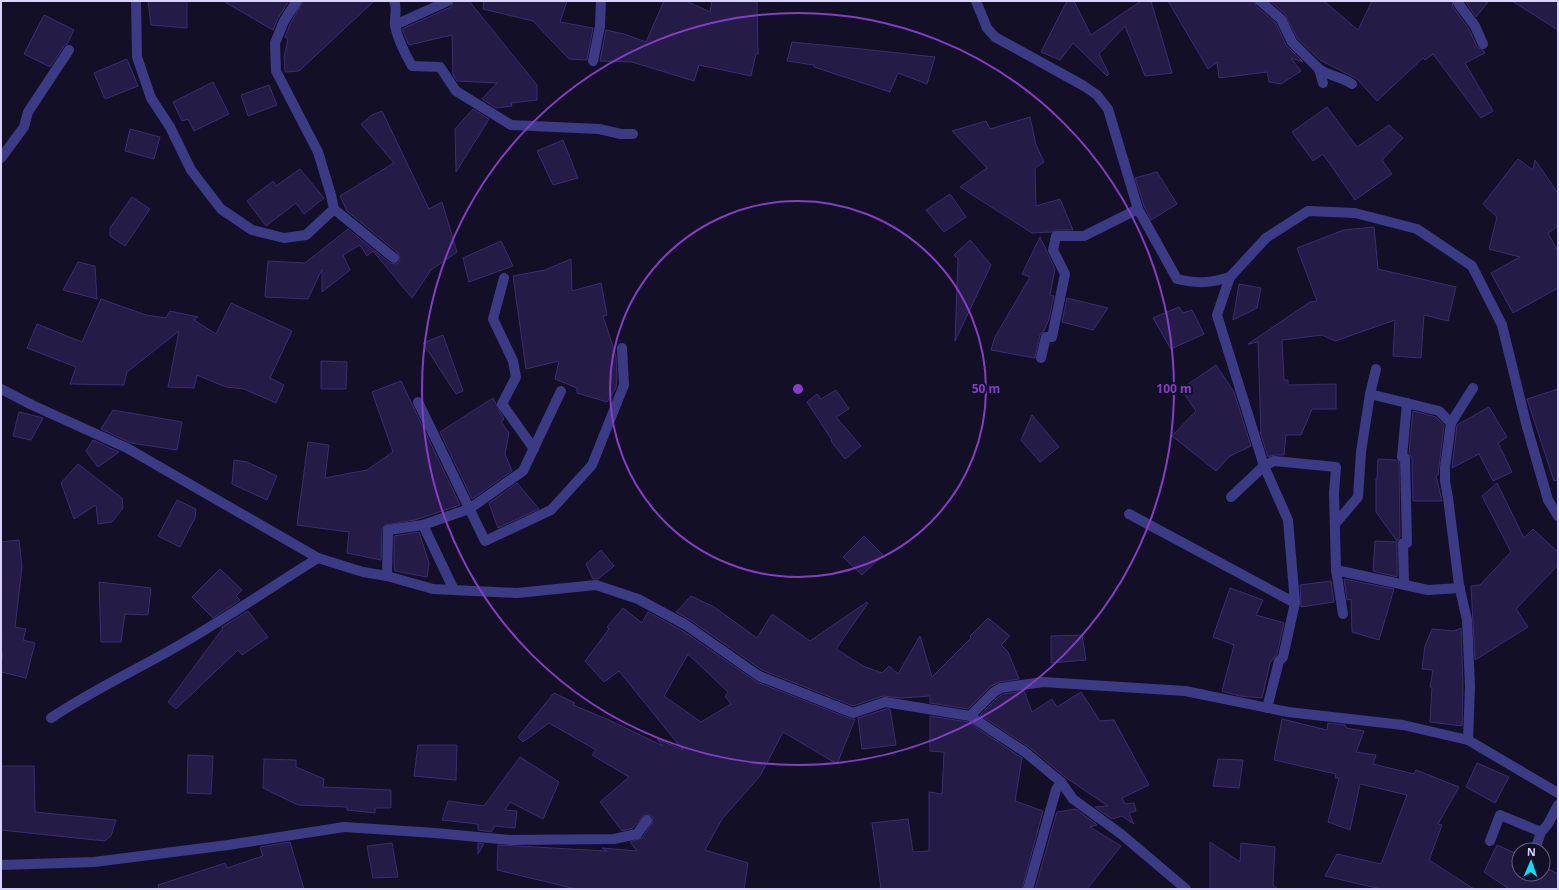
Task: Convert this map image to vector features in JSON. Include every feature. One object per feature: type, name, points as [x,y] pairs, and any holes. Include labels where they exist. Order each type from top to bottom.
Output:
[{"type":"street","points":[[136,1],[137,57],[151,98],[170,127],[191,170],[221,209],[252,230],[284,238],[306,235],[334,209]]},
{"type":"street","points":[[297,1],[284,21],[275,43],[276,71],[318,152],[334,209],[394,258]]},
{"type":"street","points":[[394,1],[396,5],[395,25],[405,54],[412,66],[440,67],[456,91],[511,125],[599,129],[621,134],[633,134]]},
{"type":"street","points":[[395,25],[448,1]]},
{"type":"street","points":[[593,61],[600,26],[601,1]]},
{"type":"street","points":[[976,1],[988,28],[995,37],[1084,86],[1097,95],[1108,109],[1138,209],[1178,279],[1195,283],[1218,281],[1230,277]]},
{"type":"street","points":[[1260,1],[1281,19],[1292,42],[1319,69],[1326,74],[1345,79],[1352,84]]},
{"type":"street","points":[[1458,1],[1475,26],[1483,44]]},
{"type":"street","points":[[1,158],[24,127],[28,112],[69,50]]},
{"type":"street","points":[[1319,69],[1323,83]]},
{"type":"street","points":[[1041,358],[1046,337],[1052,337],[1065,274],[1053,250],[1056,236],[1084,236],[1138,209]]},
{"type":"street","points":[[1267,708],[1279,661],[1283,657],[1295,603],[1288,520],[1264,466],[1216,316],[1230,277],[1266,238],[1308,211],[1355,213],[1417,229],[1472,266],[1502,325],[1527,426],[1548,500],[1558,516]]},
{"type":"street","points":[[504,278],[493,319],[513,361],[516,377],[502,404],[534,449]]},
{"type":"street","points":[[418,402],[485,542],[551,510],[592,465],[624,385],[622,348]]},
{"type":"street","points":[[1335,524],[1358,497],[1361,452],[1370,394],[1376,369]]},
{"type":"street","points":[[1468,740],[1470,686],[1467,620],[1460,588],[1445,482],[1446,450],[1452,423],[1473,388]]},
{"type":"street","points":[[1,389],[32,406],[127,448],[318,558],[364,572],[387,576],[433,589],[518,593],[596,585],[638,599],[686,625],[759,676],[853,713],[885,702],[970,716],[1025,752],[1061,782],[1073,800],[1121,834],[1186,889]]},
{"type":"street","points":[[387,576],[388,530],[423,525],[469,508],[523,471],[561,391]]},
{"type":"street","points":[[1370,394],[1439,410],[1452,423]]},
{"type":"street","points":[[1404,584],[1403,543],[1407,543],[1405,458],[1402,458],[1406,403]]},
{"type":"street","points":[[1231,497],[1264,466],[1274,461],[1336,467],[1334,493],[1336,570],[1343,614]]},
{"type":"street","points":[[1129,514],[1295,603]]},
{"type":"street","points":[[423,525],[454,590]]},
{"type":"street","points":[[51,718],[105,685],[176,647],[318,558]]},
{"type":"street","points":[[1336,570],[1428,590],[1460,588]]},
{"type":"street","points":[[970,716],[994,692],[1001,688],[1043,682],[1185,691],[1288,712],[1403,725],[1468,740],[1558,793]]},
{"type":"street","points":[[1028,889],[1056,790],[1061,782]]},
{"type":"street","points":[[1538,842],[1541,832],[1548,824],[1558,805]]},
{"type":"street","points":[[1490,842],[1500,815],[1541,832]]},
{"type":"street","points":[[1,865],[94,862],[228,845],[344,827],[435,832],[511,840],[614,839],[637,834],[647,820]]},
{"type":"building","points":[[148,1],[187,1],[187,28],[151,25]]},
{"type":"building","points":[[223,1],[289,1],[278,18],[273,30]]},
{"type":"building","points":[[303,1],[374,1],[299,71],[285,72],[284,57],[288,39],[285,37],[290,24]]},
{"type":"building","points":[[454,1],[469,1],[537,85],[537,100],[511,103],[512,106],[496,108],[482,99],[497,83],[457,81],[453,75],[452,35],[409,45],[402,29],[451,7]]},
{"type":"building","points":[[484,1],[567,1],[560,22],[593,28],[587,60],[569,59],[533,21],[483,9]]},
{"type":"building","points":[[664,1],[686,1],[710,12],[712,1],[757,1],[758,54],[756,54],[751,76],[699,65],[694,81],[632,62],[600,61],[606,30],[624,34],[646,42]]},
{"type":"building","points":[[1067,1],[1074,1],[1091,35],[1141,1],[1151,1],[1172,73],[1145,76],[1125,26],[1099,54],[1109,74],[1107,76],[1073,43],[1060,60],[1041,52]]},
{"type":"building","points":[[1168,1],[1254,1],[1256,6],[1276,23],[1286,45],[1303,62],[1291,58],[1301,71],[1281,84],[1269,82],[1267,72],[1219,78],[1217,62],[1208,69]]},
{"type":"building","points":[[1270,1],[1324,1],[1358,30],[1372,1],[1452,1],[1453,7],[1469,29],[1477,47],[1485,53],[1465,63],[1493,111],[1481,118],[1433,54],[1425,60],[1423,58],[1377,101],[1357,79],[1320,60],[1297,38],[1285,14]]},
{"type":"building","points":[[1465,1],[1489,1],[1476,17]]},
{"type":"building","points":[[1512,1],[1558,1],[1558,30]]},
{"type":"building","points":[[44,15],[74,30],[67,44],[64,46],[51,66],[48,66],[24,54]]},
{"type":"building","points":[[792,42],[935,57],[927,84],[898,73],[890,92],[814,67],[814,65],[787,61]]},
{"type":"building","points":[[127,59],[138,86],[105,99],[94,73]]},
{"type":"building","points":[[213,82],[229,114],[194,131],[188,119],[182,121],[173,102]]},
{"type":"building","points":[[269,85],[277,105],[248,116],[241,95]]},
{"type":"building","points":[[1327,107],[1357,147],[1389,125],[1403,138],[1382,160],[1392,174],[1355,200],[1323,154],[1313,161],[1292,132]]},
{"type":"building","points":[[473,109],[489,119],[456,172],[455,129]]},
{"type":"building","points":[[382,111],[429,209],[442,202],[457,252],[431,270],[412,298],[373,251],[367,256],[360,245],[343,255],[350,270],[322,292],[322,269],[308,299],[265,297],[268,261],[305,263],[348,229],[390,263],[396,264],[399,262],[400,259],[398,253],[347,211],[340,196],[394,163],[361,124],[372,115]]},
{"type":"building","points":[[1030,117],[1036,145],[1044,162],[1035,168],[1036,206],[1060,199],[1073,230],[1056,230],[1051,232],[1032,233],[960,187],[987,168],[952,131],[986,121],[990,129]]},
{"type":"building","points":[[130,129],[160,137],[154,159],[125,151]]},
{"type":"building","points":[[563,140],[578,178],[553,185],[537,151]]},
{"type":"building","points":[[1518,159],[1533,170],[1535,160],[1558,193],[1558,226],[1548,233],[1558,251],[1558,288],[1513,313],[1491,273],[1520,257],[1489,249],[1497,217],[1483,204]]},
{"type":"building","points":[[300,169],[324,198],[304,214],[296,203],[266,226],[247,201],[273,181],[276,186]]},
{"type":"building","points":[[1157,172],[1177,204],[1151,220],[1144,206],[1135,178]]},
{"type":"building","points":[[950,194],[966,217],[944,232],[926,210]]},
{"type":"building","points":[[132,197],[150,209],[125,246],[110,236],[110,228]]},
{"type":"building","points":[[1374,227],[1378,269],[1456,287],[1448,321],[1424,315],[1421,358],[1393,356],[1395,320],[1335,341],[1322,335],[1282,340],[1284,380],[1288,380],[1288,385],[1336,384],[1336,409],[1312,409],[1301,435],[1286,435],[1284,455],[1274,455],[1268,457],[1260,432],[1261,433],[1258,342],[1248,344],[1310,302],[1317,301],[1297,248],[1344,230]]},
{"type":"building","points":[[1040,237],[1055,269],[1050,295],[1054,296],[1049,319],[1044,331],[1040,335],[1035,358],[991,350],[995,337],[1030,277],[1022,274]]},
{"type":"building","points":[[970,240],[991,265],[955,341],[958,259],[954,255]]},
{"type":"building","points":[[501,241],[513,266],[469,282],[463,258]]},
{"type":"building","points":[[571,259],[572,291],[601,283],[607,315],[603,316],[616,356],[616,388],[607,402],[577,393],[577,388],[555,379],[559,361],[526,369],[513,276],[545,270]]},
{"type":"building","points":[[78,262],[95,266],[97,299],[63,290]]},
{"type":"building","points":[[1239,284],[1261,288],[1257,308],[1233,320]]},
{"type":"building","points":[[1067,298],[1108,308],[1093,330],[1062,322]]},
{"type":"building","points":[[101,299],[146,315],[166,318],[170,311],[198,317],[194,320],[216,334],[231,303],[292,331],[270,378],[284,385],[276,403],[244,389],[226,387],[197,375],[194,388],[168,387],[179,331],[127,372],[124,385],[70,384],[76,367],[27,348],[37,324],[82,342]]},
{"type":"building","points":[[1179,307],[1183,313],[1192,310],[1204,334],[1171,349],[1153,318]]},
{"type":"building","points":[[443,335],[463,391],[456,394],[423,343]]},
{"type":"building","points":[[321,361],[347,362],[346,389],[321,389]]},
{"type":"building","points":[[1216,365],[1234,392],[1251,446],[1230,456],[1216,471],[1172,436],[1196,411],[1181,389]]},
{"type":"building","points":[[401,381],[460,505],[415,520],[385,525],[382,530],[381,560],[347,553],[349,532],[297,525],[308,442],[329,445],[325,478],[367,470],[393,452],[372,392]]},
{"type":"building","points":[[1558,389],[1558,480],[1554,481],[1527,399]]},
{"type":"building","points":[[836,390],[849,409],[836,417],[861,446],[845,459],[831,441],[832,440],[807,402],[817,394],[821,399]]},
{"type":"building","points":[[493,398],[504,419],[501,422],[509,433],[505,454],[512,471],[472,499],[440,432]]},
{"type":"building","points":[[1489,407],[1507,437],[1498,443],[1512,472],[1493,481],[1479,454],[1452,468],[1457,425]]},
{"type":"building","points":[[113,410],[182,422],[177,450],[131,443],[101,429]]},
{"type":"building","points":[[1413,411],[1436,417],[1444,425],[1438,475],[1436,476],[1442,501],[1413,501],[1412,458],[1409,453]]},
{"type":"building","points":[[19,412],[43,418],[31,440],[13,436]]},
{"type":"building","points":[[1032,415],[1059,447],[1040,462],[1021,440]]},
{"type":"building","points":[[93,440],[119,452],[98,467],[86,451]]},
{"type":"building","points":[[1378,459],[1396,460],[1399,462],[1400,537],[1397,541],[1376,512],[1376,479]]},
{"type":"building","points":[[234,460],[247,462],[277,476],[267,500],[232,484]]},
{"type":"building","points":[[78,464],[122,498],[123,508],[112,522],[98,524],[96,505],[74,519],[61,483]]},
{"type":"building","points":[[517,483],[539,509],[498,528],[489,503]]},
{"type":"building","points":[[1497,483],[1524,538],[1533,529],[1558,552],[1558,565],[1516,609],[1528,627],[1475,660],[1471,586],[1480,585],[1511,552],[1482,496]]},
{"type":"building","points":[[177,500],[196,509],[195,518],[180,547],[158,536]]},
{"type":"building","points":[[419,532],[429,563],[427,577],[395,571],[394,536]]},
{"type":"building","points":[[864,536],[883,555],[862,575],[843,557]]},
{"type":"building","points":[[19,540],[22,567],[15,627],[26,629],[23,640],[35,643],[26,678],[1,672],[3,653],[1,651],[1,542]]},
{"type":"building","points":[[1375,541],[1397,542],[1397,577],[1373,571]]},
{"type":"building","points":[[601,550],[614,566],[598,579],[593,579],[586,564]]},
{"type":"building","points":[[220,569],[242,590],[236,596],[240,600],[213,618],[192,597]]},
{"type":"building","points":[[1344,579],[1394,589],[1379,640],[1352,632],[1351,599],[1347,600]]},
{"type":"building","points":[[1331,581],[1334,602],[1301,607],[1300,585]]},
{"type":"building","points":[[99,582],[151,588],[148,615],[125,614],[121,642],[101,642]]},
{"type":"building","points":[[1230,588],[1263,600],[1256,615],[1284,623],[1277,654],[1270,663],[1262,698],[1240,696],[1222,691],[1234,645],[1213,637]]},
{"type":"building","points":[[691,596],[714,607],[757,638],[772,614],[810,641],[867,602],[868,603],[836,649],[863,666],[882,673],[889,666],[898,674],[920,636],[932,677],[971,638],[970,636],[988,618],[1010,636],[1001,645],[1008,652],[1019,679],[1000,682],[991,686],[968,709],[930,703],[930,696],[901,698],[883,696],[853,706],[762,670],[676,612]]},
{"type":"building","points":[[623,608],[642,623],[648,612],[683,631],[757,682],[851,719],[855,719],[837,764],[783,732],[760,776],[722,819],[705,850],[748,863],[744,889],[576,889],[497,870],[498,845],[607,851],[602,848],[637,851],[630,842],[642,838],[652,823],[653,817],[645,814],[633,828],[622,831],[600,802],[629,777],[592,755],[596,750],[549,723],[523,742],[518,737],[554,693],[575,703],[573,705],[609,720],[663,746],[657,739],[683,750],[619,671],[604,682],[585,661],[609,629],[607,627]],"holes":[[[688,654],[728,692],[725,696],[731,704],[701,722],[664,696]]]},
{"type":"building","points":[[248,611],[268,637],[242,655],[238,650],[176,709],[168,702],[223,628],[222,627]]},
{"type":"building","points":[[1461,628],[1463,686],[1462,726],[1430,722],[1432,687],[1430,687],[1433,670],[1422,669],[1425,646],[1432,629],[1454,631]]},
{"type":"building","points":[[1082,635],[1086,660],[1051,663],[1051,636]]},
{"type":"building","points":[[1024,691],[1032,712],[1052,699],[1057,707],[1081,692],[1100,721],[1114,720],[1149,785],[1122,798],[1125,804],[1134,803],[1136,811],[1129,813],[1134,824],[1122,816],[1112,819],[1095,807],[1108,806],[1065,777],[1029,747],[980,715],[1003,694]]},
{"type":"building","points":[[890,709],[896,745],[862,749],[858,718]]},
{"type":"building","points":[[930,716],[968,722],[1022,758],[1015,801],[1043,811],[1022,889],[881,889],[872,823],[908,819],[913,852],[929,851],[929,792],[942,794],[944,752],[930,751]]},
{"type":"building","points":[[1282,719],[1327,730],[1328,723],[1345,725],[1346,728],[1364,731],[1356,752],[1376,755],[1373,764],[1414,774],[1416,770],[1459,787],[1438,824],[1442,825],[1429,860],[1474,889],[1381,889],[1325,876],[1337,854],[1381,864],[1407,795],[1360,784],[1350,830],[1328,822],[1339,778],[1335,778],[1336,774],[1274,760]]},
{"type":"building","points":[[418,745],[457,745],[456,780],[414,776]]},
{"type":"building","points":[[188,755],[213,756],[211,794],[187,793]]},
{"type":"building","points":[[520,757],[559,782],[543,819],[510,802],[505,810],[517,811],[515,828],[495,826],[491,832],[478,830],[478,824],[442,820],[448,801],[484,806]]},
{"type":"building","points":[[264,759],[296,760],[296,767],[324,779],[323,787],[391,790],[391,808],[375,808],[375,813],[347,810],[347,807],[298,805],[263,788]]},
{"type":"building","points":[[1218,759],[1243,760],[1239,788],[1213,786]]},
{"type":"building","points":[[1477,763],[1509,777],[1495,803],[1466,787]]},
{"type":"building","points":[[1,766],[34,766],[35,812],[116,820],[111,836],[105,841],[1,830]]},
{"type":"building","points":[[1076,809],[1097,825],[1090,827],[1121,846],[1087,889],[1035,889],[1057,812]]},
{"type":"building","points":[[290,842],[304,889],[159,889],[158,885],[225,863],[227,868],[263,856],[260,847]]},
{"type":"building","points":[[1210,842],[1240,862],[1241,843],[1275,847],[1273,885],[1278,889],[1210,889]]},
{"type":"building","points":[[392,843],[398,877],[373,878],[367,846]]},
{"type":"building","points":[[478,843],[484,844],[478,854]]},
{"type":"building","points":[[1497,845],[1511,851],[1511,882],[1551,882],[1551,870],[1558,874],[1558,889],[1509,889],[1484,872]]}]
